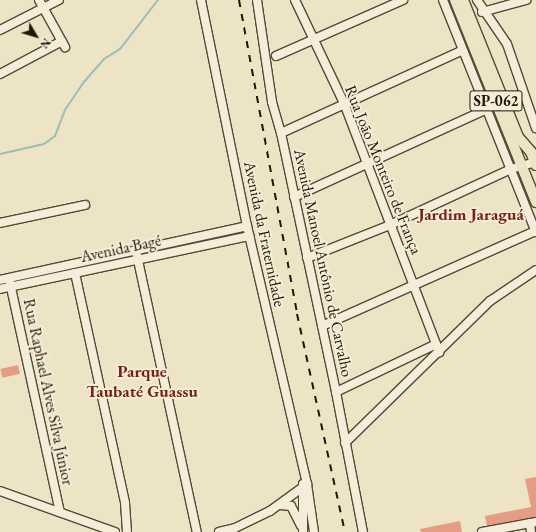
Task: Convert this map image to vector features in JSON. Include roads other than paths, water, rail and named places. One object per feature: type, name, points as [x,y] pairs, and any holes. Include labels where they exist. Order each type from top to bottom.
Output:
[{"type":"main road","name":"SP-062","points":[[455,0],[536,202]]},
{"type":"main road","name":"SP-062","points":[[463,0],[518,136],[531,152],[536,163]]},
{"type":"street","points":[[0,74],[64,44],[39,0]]},
{"type":"street","points":[[0,30],[59,0]]},
{"type":"street","name":"Avenida da Fraternidade","points":[[202,0],[249,236],[304,473],[313,532]]},
{"type":"street","name":"Avenida Manoel Antônio de Carvalho","points":[[257,0],[267,74],[336,392],[363,532]]},
{"type":"street","name":"Rua João Monteiro de França","points":[[295,0],[312,40],[344,103],[437,348]]},
{"type":"street","points":[[276,56],[403,0]]},
{"type":"street","points":[[322,326],[536,232],[443,0]]},
{"type":"street","points":[[477,0],[482,12],[507,44],[536,128]]},
{"type":"street","points":[[482,12],[526,0]]},
{"type":"street","points":[[281,133],[463,50]]},
{"type":"street","points":[[294,197],[487,109]]},
{"type":"street","points":[[307,258],[390,225],[511,169],[536,163]]},
{"type":"street","points":[[0,222],[85,205]]},
{"type":"street","name":"Avenida Bagé","points":[[0,290],[75,273],[247,226]]},
{"type":"street","name":"Avenida Bagé","points":[[0,280],[249,236]]},
{"type":"street","points":[[137,255],[197,532]]},
{"type":"street","points":[[345,443],[437,348],[490,300],[536,270]]},
{"type":"street","points":[[75,273],[123,496],[127,532]]},
{"type":"street","name":"Rua Raphael Alves Silva Júnior","points":[[10,278],[60,512]]},
{"type":"street","points":[[336,392],[437,348]]},
{"type":"street","points":[[219,532],[235,528],[279,505],[305,486]]},
{"type":"street","name":"Avenida da Fraternidade","points":[[303,530],[305,486]]},
{"type":"street","points":[[0,491],[115,532]]},
{"type":"street","points":[[287,500],[303,506],[313,532]]},
{"type":"street","points":[[279,505],[291,506],[303,530]]},
{"type":"street","points":[[482,532],[533,523],[531,532]]},
{"type":"waterway","points":[[0,154],[44,144],[55,136],[65,110],[84,82],[104,59],[120,49],[158,0]]},
{"type":"railway","points":[[239,0],[297,314],[345,532]]},
{"type":"district","name":"Jardim Jaraguá","points":[[471,215]]},
{"type":"district","name":"Parque Taubaté Guassu","points":[[142,382]]}]
